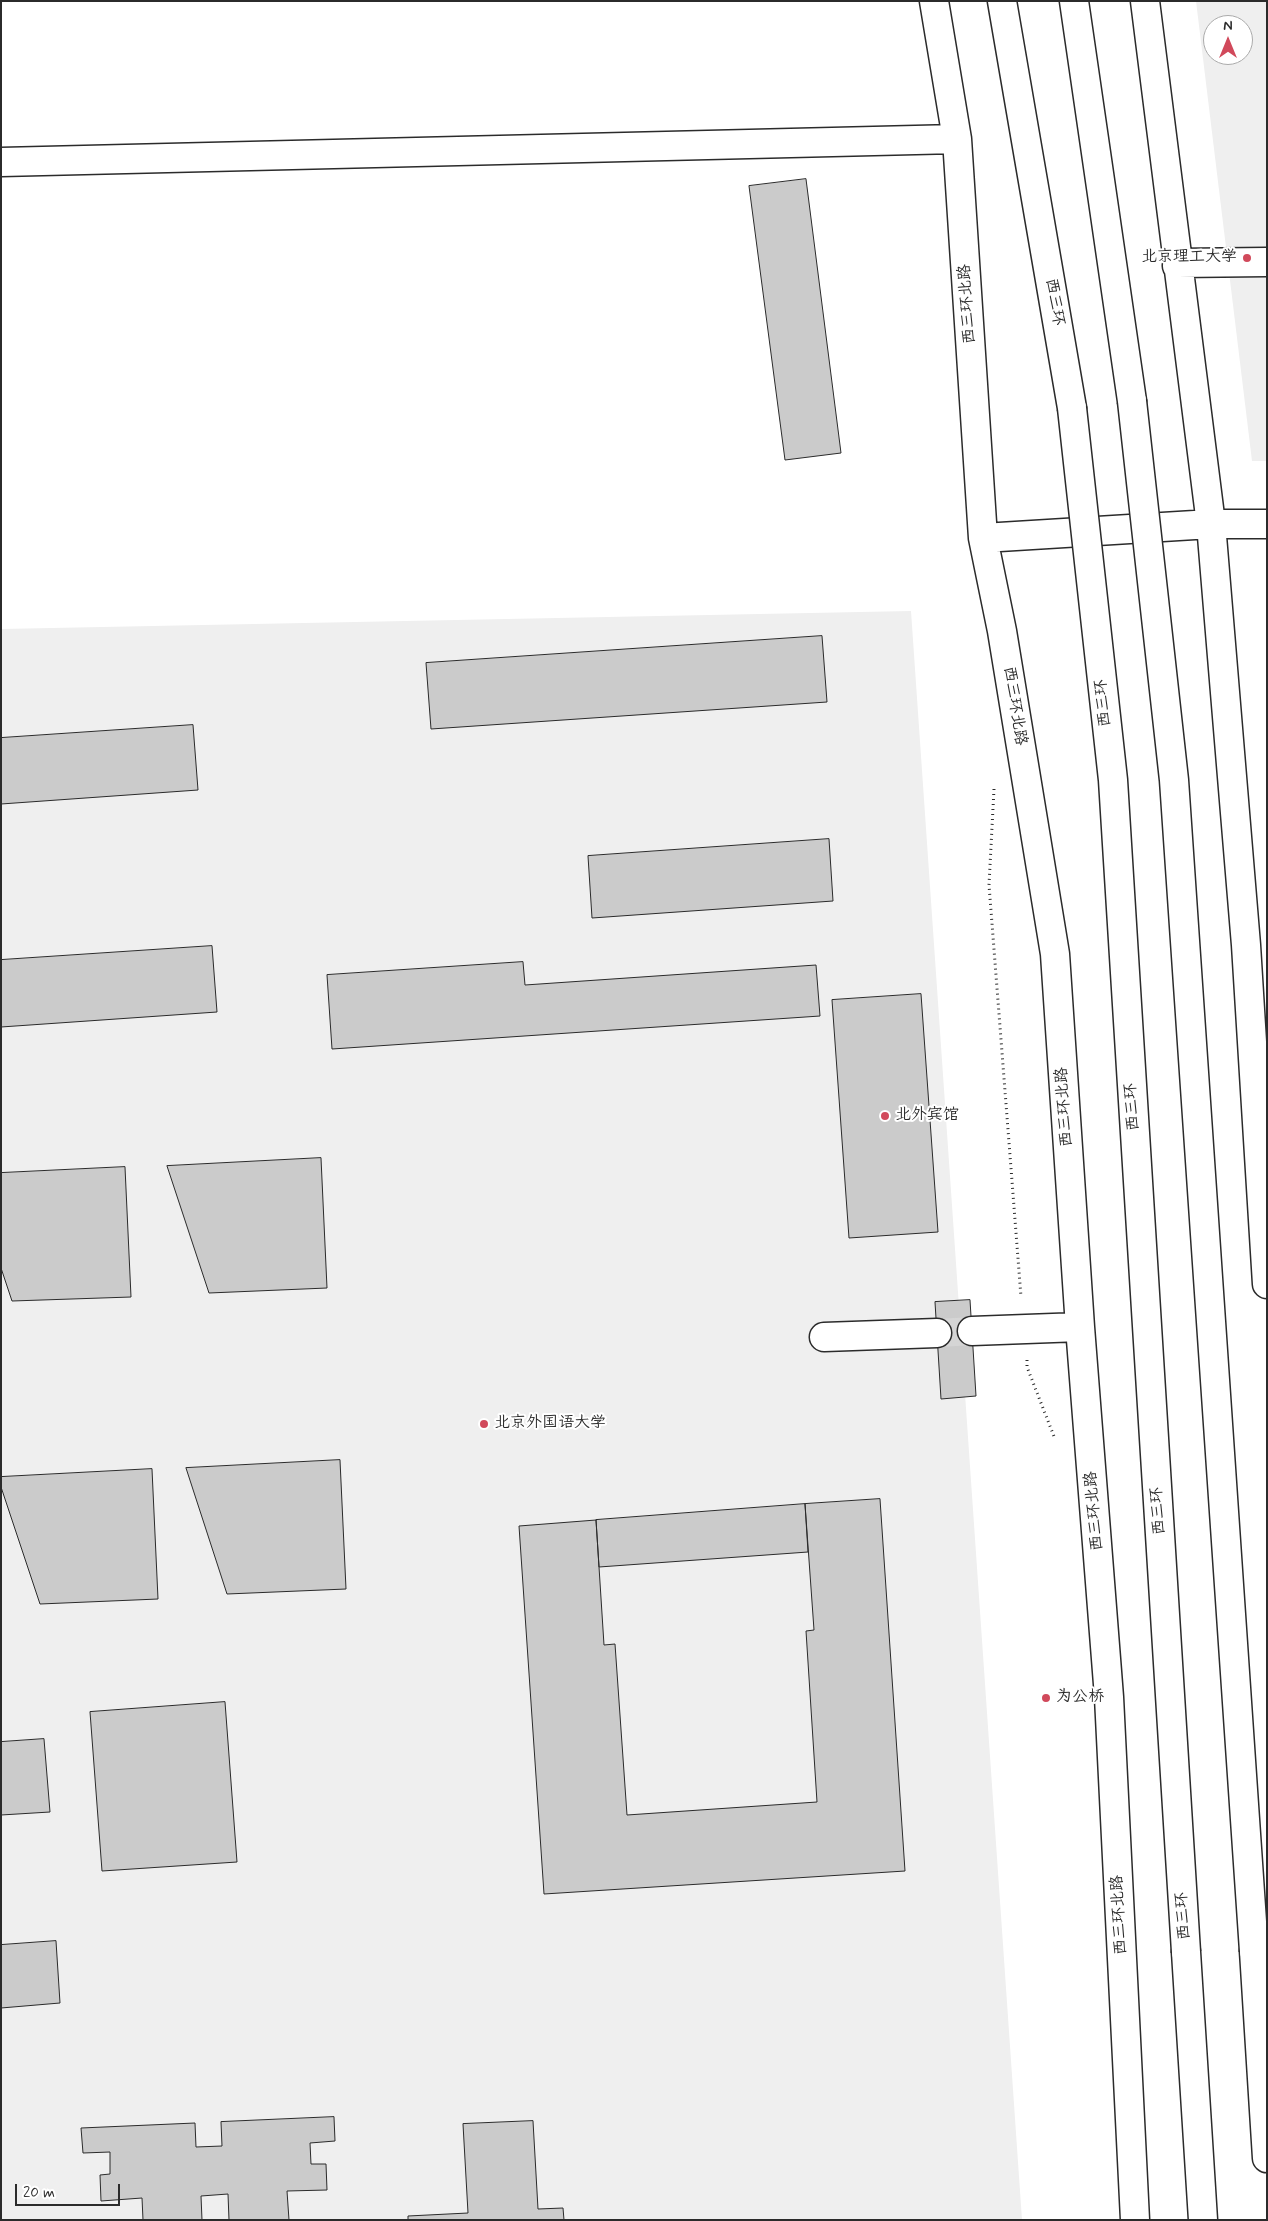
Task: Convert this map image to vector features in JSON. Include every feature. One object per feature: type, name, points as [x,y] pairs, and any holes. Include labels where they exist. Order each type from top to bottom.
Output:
[{"type":"main road","name":"西三环北路","points":[[934,1],[957,139],[983,538],[1002,631],[1055,954],[1080,1327],[1109,1697],[1135,2220]]},
{"type":"main road","name":"西三环","points":[[1002,1],[1072,408],[1113,780],[1203,2220]]},
{"type":"main road","points":[[1074,1],[1132,401],[1174,780],[1267,2158]]},
{"type":"main road","points":[[1145,1],[1211,524],[1246,945],[1267,1284]]},
{"type":"main road","points":[[1,162],[957,139]]},
{"type":"main road","points":[[1178,265],[1267,262]]},
{"type":"main road","points":[[983,538],[1211,524],[1267,524]]},
{"type":"main road","points":[[972,1332],[1080,1327]]},
{"type":"main road","points":[[824,1337],[937,1333]]},
{"type":"path","points":[[994,788],[989,885],[1024,1329],[1028,1367],[1056,1442]]},
{"type":"shaded area","name":"北京理工大学","points":[[1196,1],[1267,1],[1267,461],[1252,461],[1204,65],[1253,65],[1253,15],[1203,15],[1203,58]]},
{"type":"shaded area","name":"北京外国语大学","points":[[911,611],[1022,2220],[1,2220],[1,629]]},
{"type":"building","points":[[806,179],[841,453],[785,460],[749,186]]},
{"type":"building","points":[[822,636],[827,702],[431,729],[426,663]]},
{"type":"building","points":[[193,725],[198,790],[1,804],[1,738]]},
{"type":"building","points":[[829,839],[833,901],[592,918],[588,856]]},
{"type":"building","points":[[212,946],[217,1012],[1,1027],[1,960]]},
{"type":"building","points":[[523,962],[525,985],[816,965],[820,1016],[332,1049],[327,975]]},
{"type":"building","name":"北外宾馆","points":[[921,994],[938,1232],[849,1238],[832,1000]]},
{"type":"building","points":[[321,1158],[327,1288],[209,1293],[167,1166]]},
{"type":"building","points":[[125,1167],[131,1297],[12,1301],[1,1268],[1,1173]]},
{"type":"building","points":[[970,1300],[976,1396],[941,1399],[935,1302]]},
{"type":"building","points":[[340,1460],[346,1589],[227,1594],[186,1468]]},
{"type":"building","points":[[152,1469],[158,1599],[40,1604],[1,1487],[1,1477]]},
{"type":"building","points":[[880,1499],[905,1871],[544,1894],[519,1526],[596,1520],[604,1645],[615,1644],[627,1815],[817,1802],[806,1631],[814,1630],[805,1504]]},
{"type":"building","points":[[805,1504],[808,1552],[599,1567],[596,1520]]},
{"type":"building","points":[[225,1702],[237,1862],[102,1871],[90,1712]]},
{"type":"building","points":[[44,1739],[50,1812],[1,1815],[1,1742]]},
{"type":"building","points":[[56,1941],[60,2003],[1,2008],[1,1945]]},
{"type":"building","points":[[334,2117],[335,2141],[310,2143],[311,2164],[326,2164],[327,2190],[287,2191],[289,2220],[229,2220],[228,2194],[201,2196],[202,2220],[143,2220],[142,2198],[101,2201],[100,2175],[110,2174],[110,2152],[83,2153],[81,2128],[195,2123],[196,2147],[222,2146],[221,2122]]},
{"type":"building","points":[[533,2121],[538,2209],[563,2208],[564,2220],[408,2220],[408,2216],[468,2213],[463,2124]]},
{"type":"tunnel","points":[[937,1333],[972,1331]]},
{"type":"place","name":"北京理工大学","points":[[1247,258]]},
{"type":"place","name":"北外宾馆","points":[[885,1116]]},
{"type":"place","name":"北京外国语大学","points":[[484,1424]]},
{"type":"place","name":"为公桥","points":[[1046,1698]]}]
